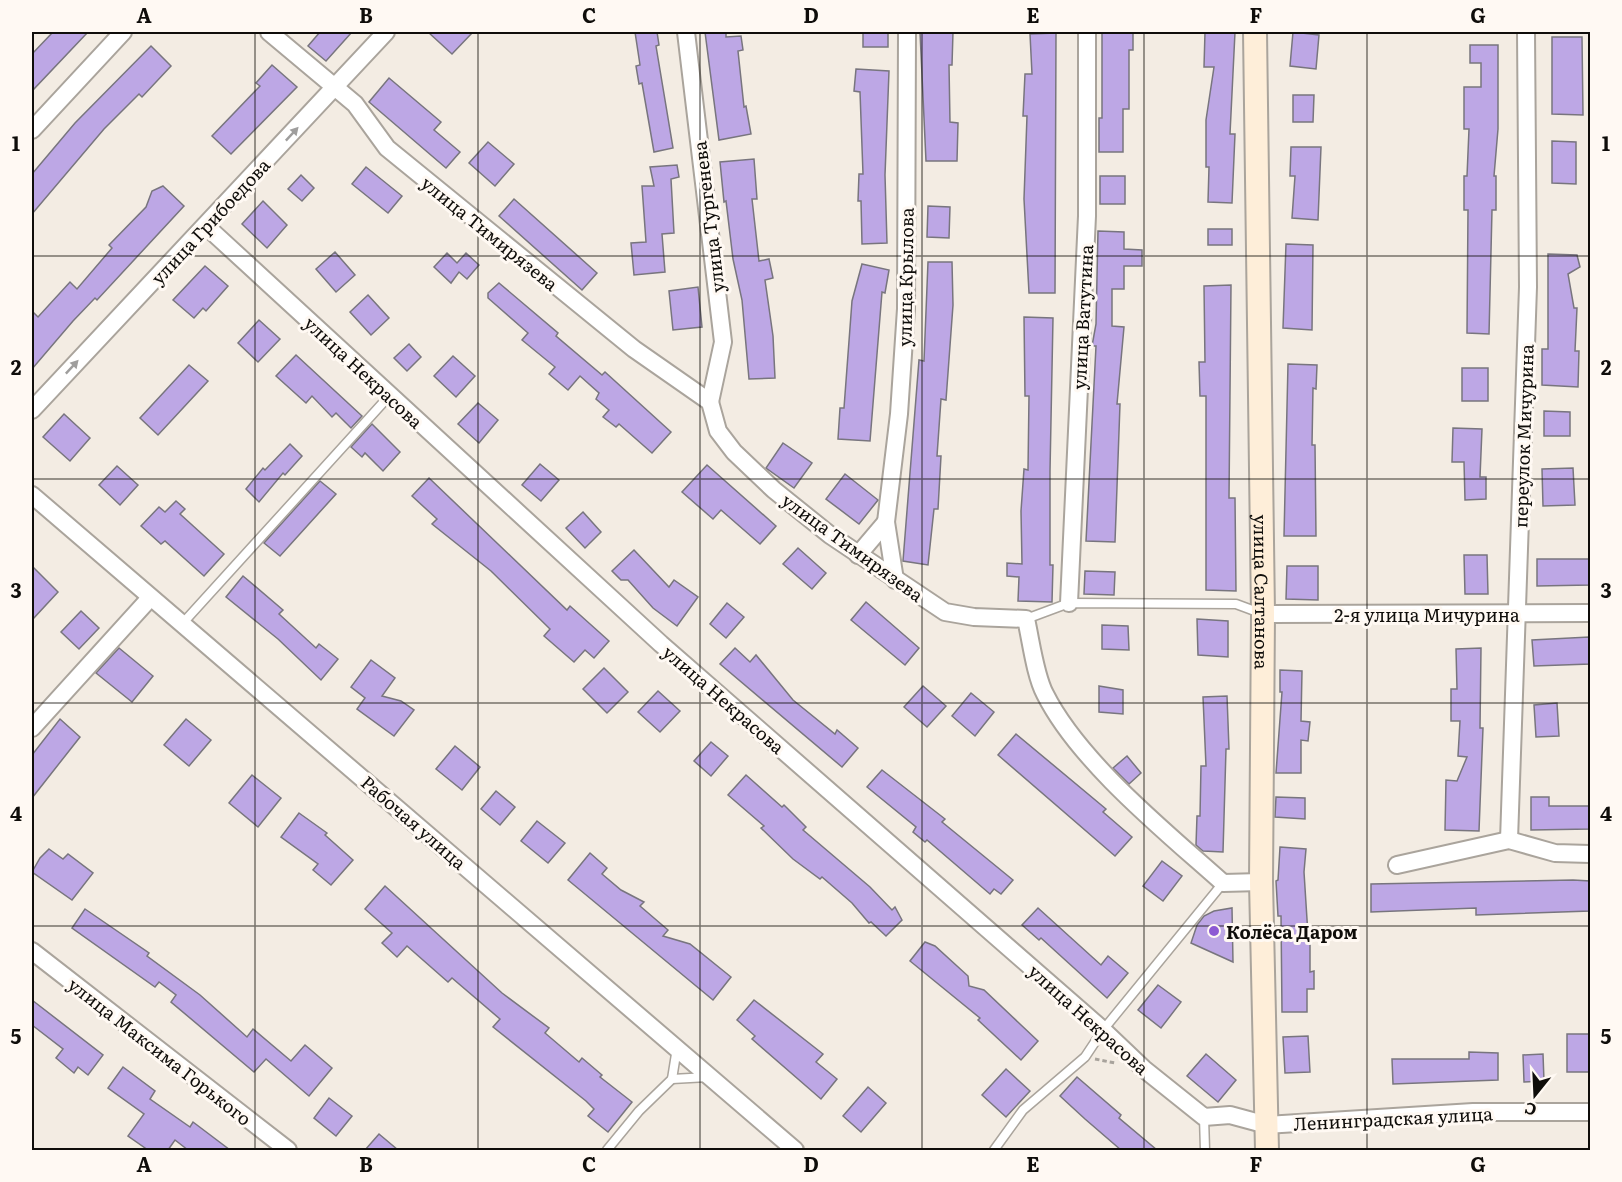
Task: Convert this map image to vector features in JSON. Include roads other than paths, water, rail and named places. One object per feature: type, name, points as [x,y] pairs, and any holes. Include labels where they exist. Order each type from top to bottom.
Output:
[{"type":"main road","name":"улица Салтанова","points":[[1255,32],[1263,614],[1261,882],[1267,1150]]},
{"type":"street","points":[[32,130],[123,32]]},
{"type":"street","name":"улица Тимирязева","points":[[269,32],[355,104],[387,148],[625,342],[710,402],[718,431],[734,452],[774,490],[858,555],[945,612],[974,617],[1026,619]]},
{"type":"street","name":"улица Грибоедова","points":[[32,410],[386,32]]},
{"type":"street","name":"улица Тургенева","points":[[686,32],[723,342],[710,402]]},
{"type":"street","name":"улица Крылова","points":[[895,580],[886,522],[899,414],[906,309],[907,32]]},
{"type":"street","name":"улица Ватутина","points":[[1069,603],[1087,216],[1087,32]]},
{"type":"street","name":"переулок Мичурина","points":[[1509,840],[1528,287],[1526,32]]},
{"type":"street","name":"улица Некрасова","points":[[206,226],[661,644],[1103,1030],[1144,1069],[1204,1117]]},
{"type":"street","name":"Рабочая улица","points":[[32,495],[795,1150]]},
{"type":"street","points":[[858,555],[886,522]]},
{"type":"street","points":[[32,728],[150,598]]},
{"type":"street","name":"2-я улица Мичурина","points":[[1263,614],[1590,613]]},
{"type":"street","points":[[1026,619],[1044,693],[1078,744],[1152,819],[1222,883],[1261,882]]},
{"type":"street","points":[[1397,865],[1509,840],[1555,853],[1590,854]]},
{"type":"street","name":"улица Максима Горького","points":[[32,951],[288,1150]]},
{"type":"street","name":"Ленинградская улица","points":[[1267,1125],[1473,1112],[1590,1112]]},
{"type":"street","points":[[1204,1117],[1230,1115],[1267,1125]]},
{"type":"lane","points":[[182,624],[390,395]]},
{"type":"lane","points":[[1026,619],[1069,603],[1236,604],[1263,614]]},
{"type":"lane","points":[[994,1150],[1023,1110],[1085,1057],[1103,1030],[1222,883]]},
{"type":"lane","points":[[607,1150],[639,1111],[672,1079],[677,1048]]},
{"type":"lane","points":[[672,1079],[709,1077]]},
{"type":"lane","points":[[1204,1117],[1204,1150]]},
{"type":"place","name":"Колёса Даром","points":[[1214,931]]}]
